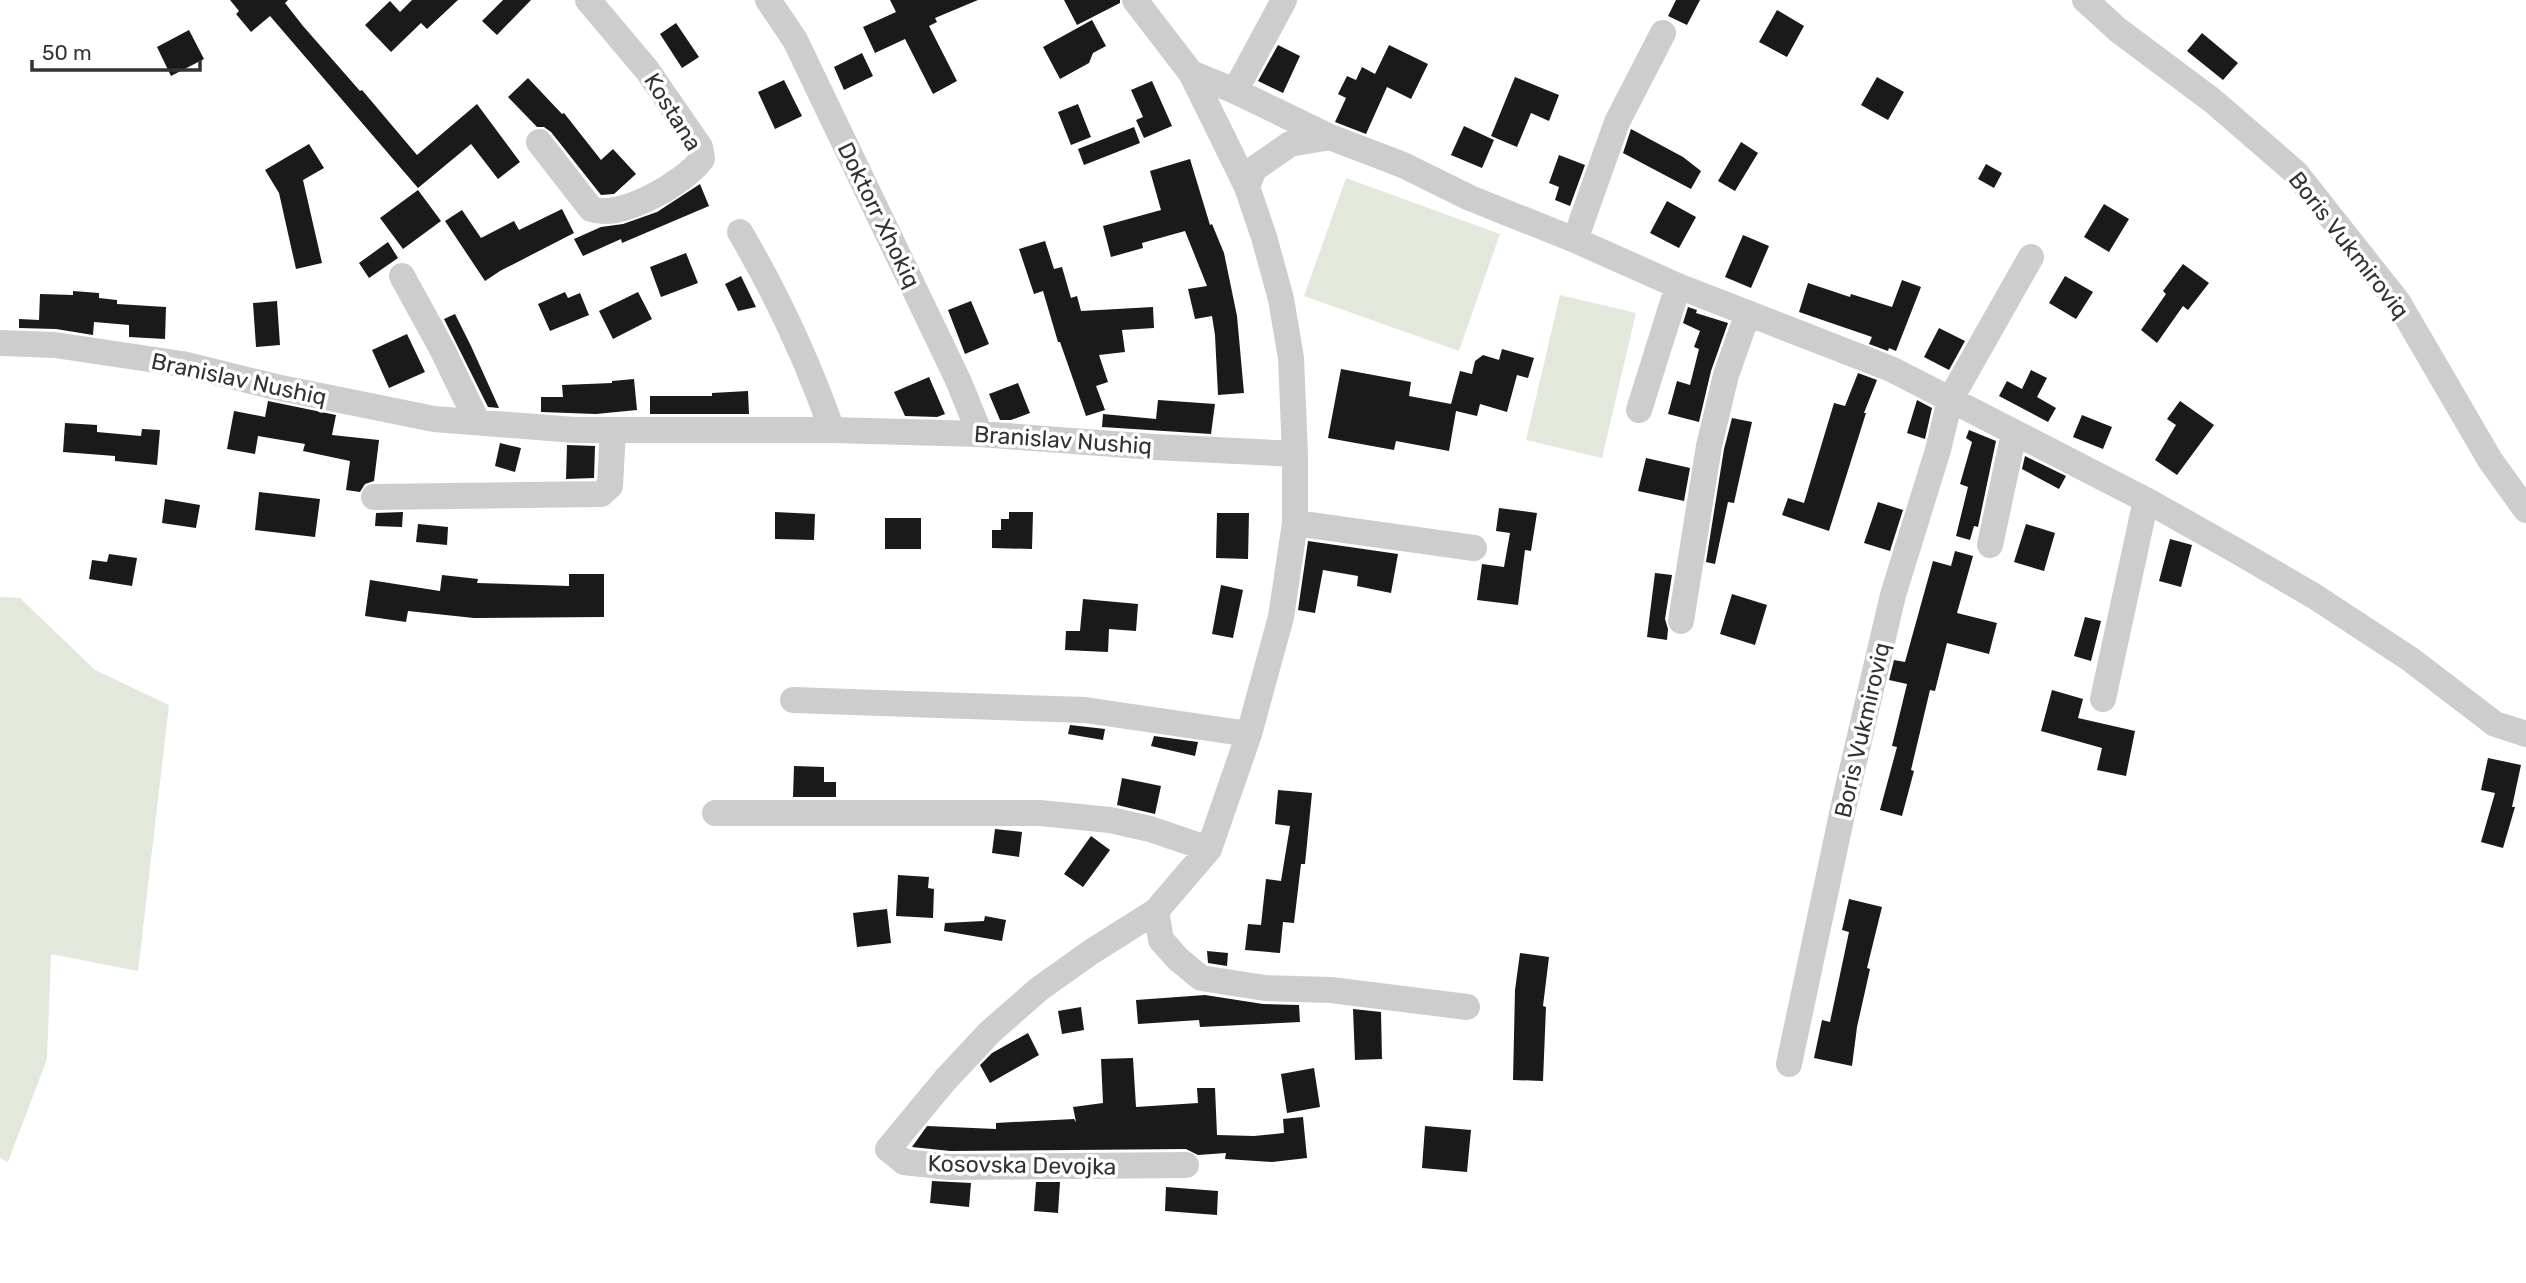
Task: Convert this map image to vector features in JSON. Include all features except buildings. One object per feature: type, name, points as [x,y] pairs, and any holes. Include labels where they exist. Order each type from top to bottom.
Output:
[{"type":"street","name":"Kostana","points":[[539,142],[591,209],[601,213],[616,211],[668,188],[693,171],[702,159],[701,147],[647,70],[588,0]]},
{"type":"street","name":"Doktorr Xhokiq","points":[[768,0],[795,40],[958,380],[980,434]]},
{"type":"street","name":"Kosovska Devojka","points":[[1135,0],[1191,73],[1247,187],[1281,299],[1291,358],[1295,454],[1295,523],[1281,617],[1249,734],[1209,849],[1156,911],[1039,989],[990,1032],[946,1079],[888,1149],[904,1162],[949,1167],[1186,1165]]},
{"type":"street","points":[[1235,90],[1284,0]]},
{"type":"street","name":"Boris Vukmiroviq","points":[[2085,0],[2118,30],[2213,101],[2296,173],[2398,302],[2490,460],[2526,510]]},
{"type":"street","points":[[1575,240],[1617,122],[1663,33]]},
{"type":"street","points":[[1191,73],[1235,90],[1330,137],[1403,165],[1471,198],[1678,286],[1891,369],[2146,500],[2314,596],[2410,659],[2495,724],[2526,734]]},
{"type":"street","points":[[1247,187],[1254,169],[1290,144],[1330,137]]},
{"type":"street","points":[[740,232],[795,340],[832,430]]},
{"type":"street","name":"Boris Vukmiroviq","points":[[1789,1064],[1845,800],[1894,595],[1938,450],[1950,400],[2031,257]]},
{"type":"street","points":[[402,276],[477,421]]},
{"type":"street","points":[[1639,410],[1678,286]]},
{"type":"street","points":[[1681,621],[1709,446],[1726,375],[1748,313]]},
{"type":"street","name":"Branislav Nushiq","points":[[0,343],[55,345],[182,364],[434,419],[575,430],[832,430],[980,434],[1295,454]]},
{"type":"street","points":[[374,497],[601,494],[610,486],[613,430]]},
{"type":"street","points":[[1990,545],[2014,433]]},
{"type":"street","points":[[2103,699],[2146,500]]},
{"type":"street","points":[[1295,523],[1474,548]]},
{"type":"street","points":[[793,700],[1085,709],[1249,734]]},
{"type":"street","points":[[715,813],[1040,813],[1110,820],[1150,829],[1209,849]]},
{"type":"street","points":[[1156,911],[1161,940],[1201,978],[1265,988],[1331,990],[1467,1007]]},
{"type":"shaded area","points":[[1346,178],[1500,234],[1459,351],[1304,296]]},
{"type":"shaded area","points":[[1560,295],[1636,313],[1602,458],[1526,440]]},
{"type":"shaded area","points":[[0,597],[20,598],[95,670],[169,705],[138,971],[51,954],[47,1059],[8,1162],[0,1158]]}]
